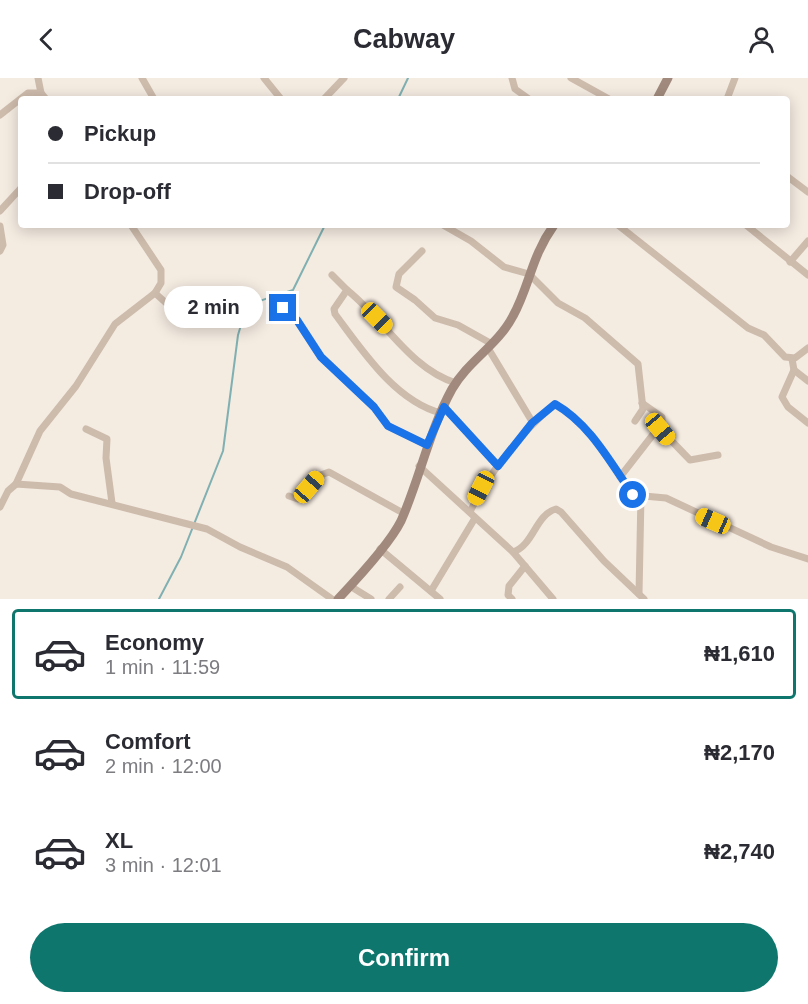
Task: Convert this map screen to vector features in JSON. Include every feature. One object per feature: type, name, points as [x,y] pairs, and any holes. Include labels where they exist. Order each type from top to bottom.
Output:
[{"type":"street","points":[[24,96],[28,93],[44,96],[38,78]]},
{"type":"street","points":[[142,78],[152,96]]},
{"type":"street","points":[[264,78],[279,96]]},
{"type":"street","points":[[327,96],[344,78]]},
{"type":"street","points":[[512,78],[515,89],[525,96]]},
{"type":"street","points":[[571,78],[604,96]]},
{"type":"street","points":[[659,96],[668,78]]},
{"type":"street","points":[[728,96],[735,78]]},
{"type":"street","points":[[0,115],[18,101]]},
{"type":"street","points":[[790,178],[808,192]]},
{"type":"street","points":[[0,211],[18,191]]},
{"type":"street","points":[[0,226],[3,245],[0,251]]},
{"type":"street","points":[[0,507],[8,491],[16,484],[40,431],[76,386],[87,364],[99,350],[115,324],[155,293],[161,283],[161,270],[133,228]]},
{"type":"street","points":[[448,228],[471,241],[504,267],[529,274],[558,303],[585,318],[638,364],[643,411],[634,421]]},
{"type":"street","points":[[338,599],[400,523],[419,466],[442,410],[456,383],[490,346],[514,315],[539,248],[552,228]]},
{"type":"street","points":[[622,228],[748,328],[764,335],[785,357],[792,359],[801,356],[808,348]]},
{"type":"street","points":[[750,228],[808,275]]},
{"type":"street","points":[[790,262],[808,241]]},
{"type":"street","points":[[422,251],[399,274],[396,287],[435,318],[458,325],[490,346],[532,423]]},
{"type":"street","points":[[332,275],[366,304],[413,356],[440,378],[456,383]]},
{"type":"street","points":[[347,290],[334,309],[347,330],[381,372],[426,409],[442,410],[498,466]]},
{"type":"street","points":[[155,293],[186,321]]},
{"type":"street","points":[[273,302],[293,315],[321,357],[374,407],[388,426],[427,445]]},
{"type":"street","points":[[792,359],[794,370],[782,397],[788,407],[808,423]]},
{"type":"street","points":[[794,370],[808,381]]},
{"type":"street","points":[[621,477],[660,429],[662,417],[642,403]]},
{"type":"street","points":[[431,591],[472,514],[481,488],[532,423],[555,404],[571,413],[584,425],[633,495],[666,498],[771,547],[808,559]]},
{"type":"street","points":[[86,429],[107,439],[106,458],[112,503]]},
{"type":"street","points":[[660,429],[690,460],[718,455]]},
{"type":"street","points":[[419,466],[513,552],[553,599]]},
{"type":"street","points":[[289,496],[298,499],[318,476],[329,472],[348,480],[403,513]]},
{"type":"street","points":[[16,484],[60,487],[71,494],[207,529],[240,547],[287,567],[332,599]]},
{"type":"street","points":[[0,488],[8,491]]},
{"type":"street","points":[[641,495],[642,596]]},
{"type":"street","points":[[513,552],[525,546],[547,514],[556,509],[604,561],[642,596]]},
{"type":"street","points":[[380,549],[440,599]]},
{"type":"street","points":[[512,599],[508,595],[509,586],[525,566]]},
{"type":"street","points":[[350,586],[370,599]]},
{"type":"street","points":[[389,599],[400,587]]},
{"type":"waterway","points":[[399,96],[408,78]]},
{"type":"waterway","points":[[159,599],[181,557],[223,451],[238,335],[247,305],[293,290],[324,228]]},
{"type":"route","points":[[283,308],[293,315],[321,357],[336,373],[374,407],[388,426],[407,437],[427,445],[444,407],[498,466],[532,423],[555,404],[571,413],[584,425],[633,495]]}]
